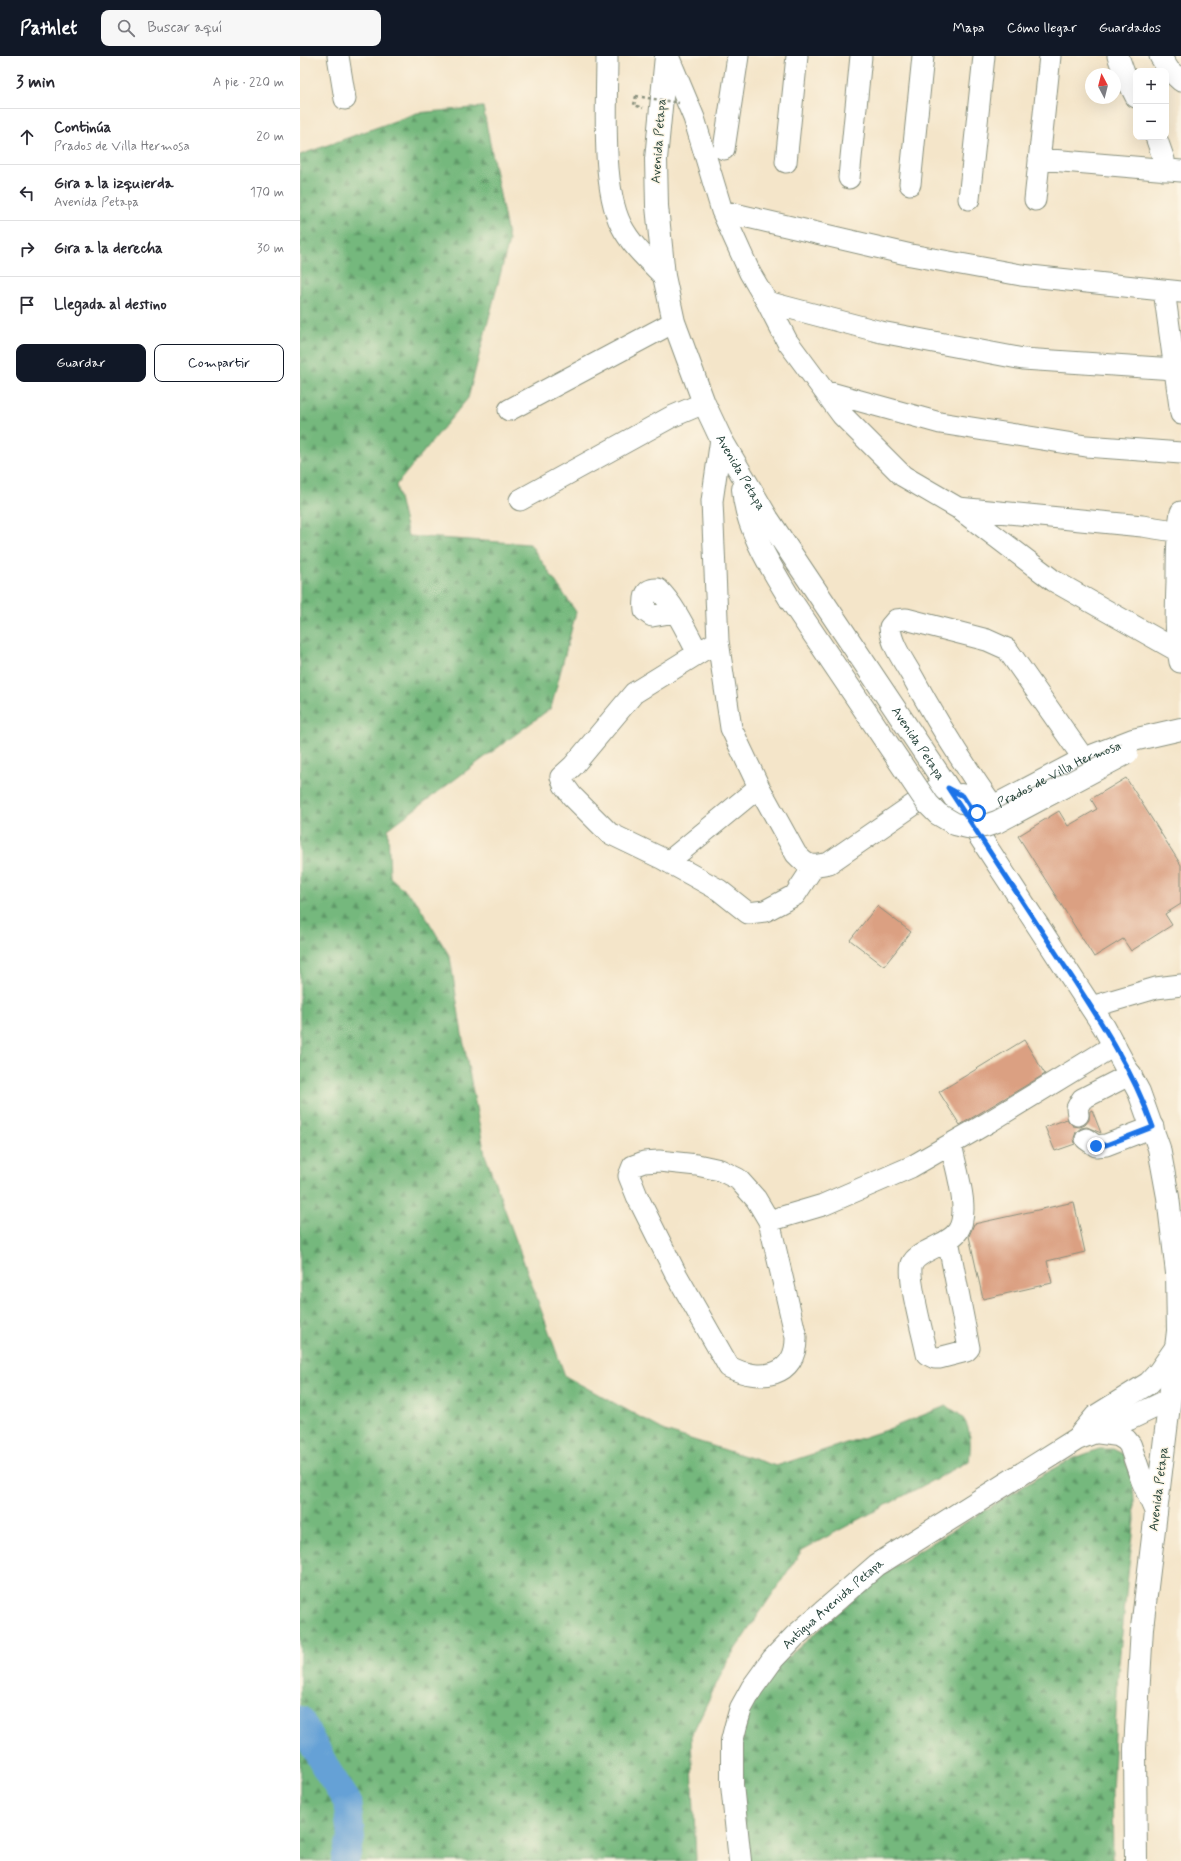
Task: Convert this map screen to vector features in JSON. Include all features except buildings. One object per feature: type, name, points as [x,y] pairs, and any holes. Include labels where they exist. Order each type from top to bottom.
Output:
[{"type":"main road","name":"Avenida Petapa","points":[[667,56],[656,159],[657,206],[664,276],[674,322],[704,402],[721,439],[768,519],[1091,1007],[1131,1074],[1153,1127],[1159,1148],[1168,1197],[1177,1273],[1176,1347],[1142,1628],[1137,1697],[1135,1756],[1136,1861]]},
{"type":"main road","points":[[742,475],[744,506],[774,573],[928,804],[942,817],[955,824],[972,828],[997,822],[1127,753],[1177,730]]},
{"type":"main road","name":"Prados de Villa Hermosa","points":[[946,786],[963,796],[972,810],[977,813],[983,812],[1084,760],[1133,740],[1177,730]]},
{"type":"main road","name":"Antigua Avenida Petapa","points":[[1086,1435],[1096,1416],[1149,1383],[1159,1372],[1176,1347]]},
{"type":"main road","name":"Antigua Avenida Petapa","points":[[740,1861],[732,1785],[732,1741],[741,1708],[752,1688],[773,1659],[795,1636],[877,1565],[1086,1435],[1129,1419],[1169,1400]]},
{"type":"main road","points":[[1086,1435],[1118,1435],[1126,1440],[1130,1445],[1142,1480],[1157,1512]]},
{"type":"street","points":[[338,56],[345,99]]},
{"type":"street","points":[[607,56],[608,166],[613,201],[621,224],[636,248],[664,276]]},
{"type":"street","points":[[667,56],[694,118],[722,211],[750,274],[767,302],[787,341],[842,416],[903,476],[958,508],[1054,581],[1180,660]]},
{"type":"street","points":[[724,149],[738,56]]},
{"type":"street","points":[[786,162],[797,56]]},
{"type":"street","points":[[849,178],[861,56]]},
{"type":"street","points":[[910,184],[923,56]]},
{"type":"street","points":[[968,199],[984,56]]},
{"type":"street","points":[[1035,200],[1050,56]]},
{"type":"street","points":[[1118,56],[1133,91]]},
{"type":"street","points":[[1160,56],[1169,70],[1181,81]]},
{"type":"street","points":[[1157,140],[1164,160],[1172,170]]},
{"type":"street","points":[[1039,159],[1172,170]]},
{"type":"street","points":[[722,211],[911,255],[1021,275],[1173,291],[1174,369],[1181,414]]},
{"type":"street","points":[[767,302],[881,332],[1023,359],[1174,369]]},
{"type":"street","points":[[509,410],[674,322]]},
{"type":"street","points":[[824,391],[940,423],[1086,446],[1181,453]]},
{"type":"street","points":[[520,500],[671,417],[704,402]]},
{"type":"street","points":[[721,439],[712,501],[718,641],[731,728],[759,787],[796,854],[805,863],[814,866],[829,863],[946,786]]},
{"type":"street","points":[[958,508],[1142,526],[1180,525],[1178,608],[1180,660]]},
{"type":"street","points":[[676,612],[698,653]]},
{"type":"street","points":[[993,806],[965,766],[934,716],[894,643],[890,627],[892,622],[898,619],[915,620],[988,640],[1007,649],[1084,760]]},
{"type":"street","points":[[718,641],[634,693],[573,766],[561,777],[564,785],[572,796],[609,833],[668,862],[719,890],[748,913],[765,911],[794,895],[814,866]]},
{"type":"street","points":[[668,862],[759,787]]},
{"type":"street","points":[[1091,1007],[1156,988],[1181,986]]},
{"type":"street","points":[[769,1221],[823,1205],[911,1167],[1114,1045]]},
{"type":"street","points":[[1078,1115],[1077,1108],[1082,1099],[1131,1074]]},
{"type":"street","points":[[1086,1139],[1096,1146],[1106,1145],[1153,1127]]},
{"type":"street","points":[[948,1240],[969,1348],[966,1351],[935,1358],[927,1354],[912,1281],[911,1266],[917,1258],[948,1240],[958,1232],[963,1214],[962,1199],[951,1144]]},
{"type":"street","points":[[659,1161],[697,1165],[720,1170],[738,1179],[756,1199],[769,1221],[796,1337],[796,1346],[791,1361],[786,1367],[773,1374],[754,1376],[740,1373],[729,1367],[676,1274],[637,1196],[629,1176],[630,1170],[633,1166],[639,1164],[659,1161]]},
{"type":"path","points":[[634,105],[636,96],[679,104]]},
{"type":"green space","points":[[483,107],[509,241],[468,398],[396,485],[408,536],[530,544],[576,612],[551,708],[388,829],[390,877],[417,902],[450,957],[462,1034],[485,1155],[565,1376],[665,1431],[776,1466],[886,1430],[946,1406],[964,1420],[970,1436],[969,1461],[802,1550],[728,1660],[691,1736],[696,1861],[300,1861],[300,155],[417,113]]},
{"type":"green space","points":[[1099,1449],[1113,1449],[1123,1454],[1133,1481],[1135,1520],[1118,1672],[1112,1793],[1113,1861],[740,1861],[732,1785],[752,1688],[887,1571],[1037,1478],[1072,1459]]},
{"type":"waterway","points":[[300,1720],[328,1772],[347,1801],[351,1838],[345,1861]]},
{"type":"route","points":[[977,813],[972,810],[963,796],[948,788],[1104,1027],[1131,1074],[1153,1127],[1106,1145],[1096,1146]]}]
